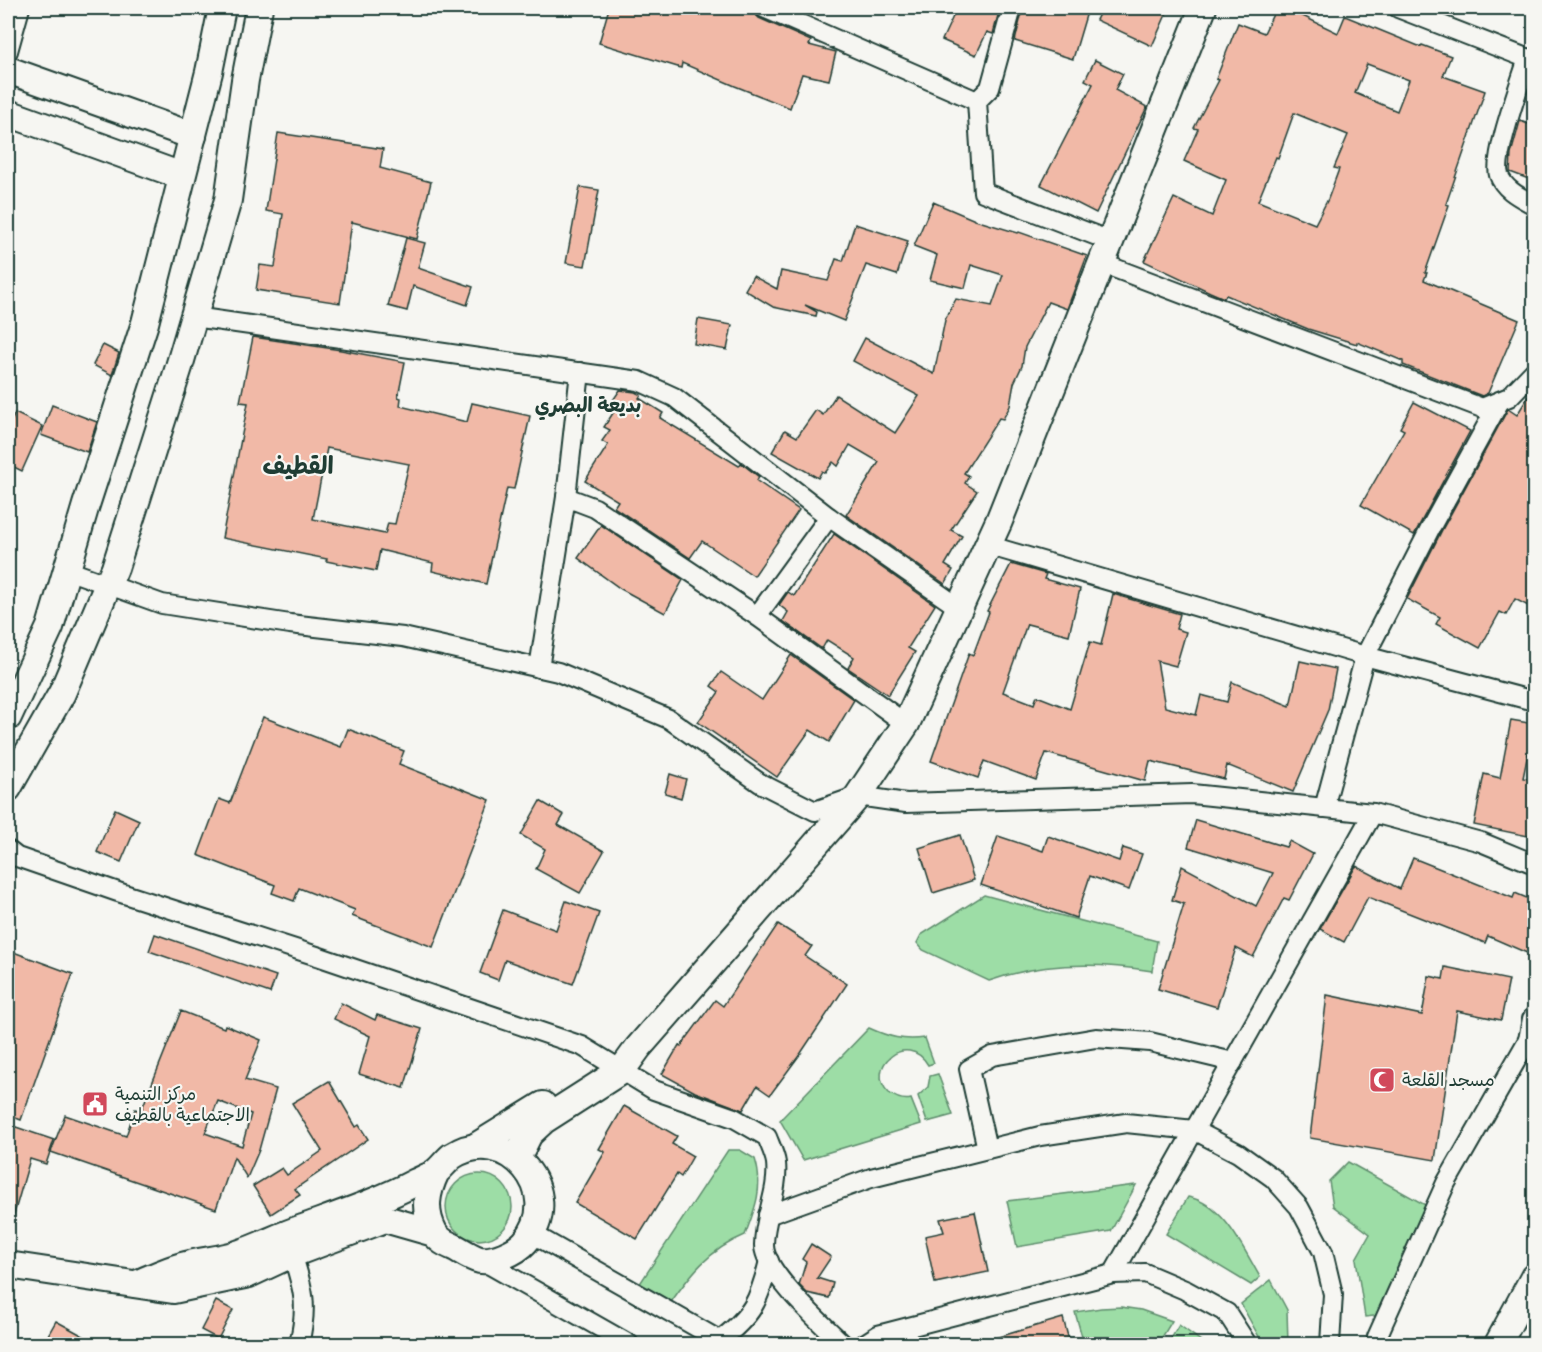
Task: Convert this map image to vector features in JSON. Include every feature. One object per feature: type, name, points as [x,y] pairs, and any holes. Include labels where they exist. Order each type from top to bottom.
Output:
[{"type":"street","points":[[8,51],[20,8]]},
{"type":"street","points":[[8,717],[50,627],[145,323],[209,72],[222,8]]},
{"type":"street","points":[[8,788],[62,693],[115,568],[194,317],[228,200],[245,80],[259,8]]},
{"type":"street","points":[[764,8],[977,101]]},
{"type":"street","points":[[1012,8],[990,88],[977,101],[983,192],[1105,252],[1482,408],[1509,397],[1534,371]]},
{"type":"street","points":[[517,1158],[529,1134],[543,1120],[638,1048],[858,796],[906,724],[999,521],[1203,8]]},
{"type":"street","points":[[1398,8],[1531,59],[1503,142],[1498,166],[1500,177],[1512,192],[1534,205]]},
{"type":"street","points":[[8,70],[193,136]]},
{"type":"street","points":[[8,113],[183,176]]},
{"type":"street","points":[[194,317],[639,381],[674,397],[829,516],[958,607]]},
{"type":"street","points":[[539,668],[566,497],[580,372]]},
{"type":"street","points":[[1324,808],[1365,656],[1432,525],[1500,401]]},
{"type":"street","points":[[566,497],[595,508],[757,616],[906,724]]},
{"type":"street","points":[[757,616],[829,516]]},
{"type":"street","points":[[987,545],[1365,656],[1534,701]]},
{"type":"street","points":[[67,570],[162,604],[290,624],[403,637],[558,672],[669,719],[760,783],[814,811],[858,796],[906,803],[1191,794],[1373,813],[1481,842],[1534,864]]},
{"type":"street","points":[[1113,1274],[1373,813]]},
{"type":"street","points":[[8,850],[17,857],[118,892],[320,957],[582,1046],[654,1090],[734,1118],[768,1137],[776,1162],[775,1190],[768,1215],[764,1246],[769,1261],[793,1294],[843,1344]]},
{"type":"street","points":[[1377,1337],[1446,1183],[1531,1045],[1534,1016]]},
{"type":"street","points":[[987,1149],[969,1069],[992,1056],[1096,1038],[1150,1042],[1233,1062]]},
{"type":"street","points":[[614,1065],[475,1147],[458,1152],[446,1161],[436,1172],[428,1188],[427,1212],[434,1233],[440,1241],[481,1260],[629,1344]]},
{"type":"street","points":[[768,1215],[871,1178],[1040,1136],[1126,1123],[1194,1130],[1238,1153],[1273,1178],[1299,1206],[1323,1252],[1333,1294],[1330,1344]]},
{"type":"street","points":[[475,1147],[492,1148],[517,1158],[528,1170],[537,1187],[540,1207],[535,1227],[524,1243],[505,1256],[481,1260]]},
{"type":"street","points":[[136,1284],[181,1266],[238,1254],[397,1192],[436,1172]]},
{"type":"street","points":[[8,1265],[173,1290],[249,1274],[292,1254],[385,1219],[434,1233]]},
{"type":"street","points":[[531,1233],[721,1343],[741,1324],[761,1293],[769,1261]]},
{"type":"street","points":[[292,1254],[304,1293],[301,1344]]},
{"type":"street","points":[[864,1344],[878,1335],[1113,1274],[1145,1273],[1185,1290],[1227,1313],[1247,1344]]},
{"type":"street","points":[[1498,1344],[1534,1277]]},
{"type":"green space","points":[[984,895],[1157,941],[1152,971],[1090,965],[1049,967],[989,981],[923,950],[917,943],[921,935]]},
{"type":"green space","points":[[869,1028],[896,1038],[925,1038],[934,1063],[928,1065],[919,1055],[909,1051],[900,1052],[891,1056],[884,1064],[881,1073],[882,1083],[889,1093],[900,1099],[911,1099],[921,1124],[803,1160],[780,1120]]},
{"type":"green space","points":[[938,1074],[953,1115],[927,1122],[918,1096],[928,1087],[930,1076]]},
{"type":"green space","points":[[728,1150],[740,1150],[755,1159],[758,1169],[755,1207],[749,1225],[745,1235],[721,1248],[702,1264],[669,1305],[639,1285]]},
{"type":"green space","points":[[1348,1162],[1429,1207],[1383,1315],[1365,1317],[1356,1259],[1370,1234],[1333,1206],[1329,1181]]},
{"type":"green space","points":[[479,1174],[492,1176],[502,1184],[510,1194],[512,1207],[510,1220],[502,1230],[492,1238],[479,1240],[466,1238],[456,1230],[448,1220],[446,1207],[448,1194],[456,1184],[466,1176]]},
{"type":"green space","points":[[1136,1185],[1111,1231],[1017,1247],[1007,1201]]},
{"type":"green space","points":[[1188,1197],[1212,1208],[1231,1229],[1260,1277],[1251,1285],[1166,1234]]},
{"type":"green space","points":[[1271,1280],[1287,1310],[1288,1344],[1263,1344],[1241,1304]]},
{"type":"green space","points":[[1121,1307],[1141,1310],[1172,1321],[1158,1344],[1084,1344],[1075,1312]]},
{"type":"green space","points":[[1179,1325],[1205,1344],[1168,1344]]},
{"type":"building","points":[[609,8],[753,8],[759,18],[811,41],[809,45],[836,52],[829,80],[802,74],[790,108],[682,63],[681,68],[599,43]]},
{"type":"building","points":[[957,8],[1000,8],[993,34],[987,32],[976,55],[942,40]]},
{"type":"building","points":[[1023,8],[1073,8],[1087,12],[1073,59],[1015,41]]},
{"type":"building","points":[[1102,8],[1169,8],[1152,46],[1096,20]]},
{"type":"building","points":[[1276,8],[1286,8],[1338,33],[1345,16],[1421,47],[1422,45],[1451,56],[1443,76],[1485,91],[1446,204],[1449,205],[1424,280],[1519,320],[1488,393],[1482,396],[1403,365],[1403,361],[1357,342],[1357,344],[1308,329],[1226,295],[1224,298],[1144,261],[1174,198],[1212,216],[1226,180],[1184,161],[1198,129],[1194,128],[1219,80],[1216,79],[1238,23],[1264,33]],"holes":[[[1367,64],[1409,80],[1397,111],[1355,93]],[[1294,113],[1348,135],[1334,168],[1339,169],[1328,199],[1315,224],[1258,201],[1276,157],[1278,158]]]},
{"type":"building","points":[[1095,60],[1123,74],[1115,90],[1147,107],[1096,213],[1041,185],[1093,84],[1085,80]]},
{"type":"building","points":[[1520,121],[1534,126],[1534,181],[1510,172],[1511,154]]},
{"type":"building","points":[[278,133],[383,149],[380,168],[431,182],[417,239],[352,222],[340,303],[256,290],[260,265],[275,267],[283,214],[266,211]]},
{"type":"building","points":[[580,187],[599,190],[585,266],[566,263]]},
{"type":"building","points":[[933,202],[975,220],[1019,232],[1087,256],[1067,309],[1048,302],[1025,347],[1010,406],[1003,419],[999,418],[964,473],[969,476],[965,483],[977,491],[951,530],[962,536],[945,565],[953,570],[945,584],[846,515],[879,462],[850,445],[838,466],[833,462],[825,473],[822,471],[818,478],[772,452],[785,430],[797,437],[816,410],[823,415],[836,395],[895,433],[919,396],[853,361],[865,338],[934,374],[945,320],[956,299],[992,306],[1003,275],[971,265],[965,288],[930,280],[937,255],[914,246]]},
{"type":"building","points":[[855,224],[908,241],[897,275],[866,265],[844,321],[805,305],[817,312],[816,316],[773,307],[745,290],[753,276],[777,289],[781,271],[828,281],[836,259],[843,261]]},
{"type":"building","points":[[406,238],[425,243],[418,268],[473,287],[467,305],[413,286],[407,311],[388,306]]},
{"type":"building","points":[[698,319],[732,325],[727,350],[694,344]]},
{"type":"building","points":[[253,337],[405,362],[398,397],[401,398],[400,406],[467,422],[472,403],[530,416],[514,489],[507,488],[486,584],[432,571],[433,563],[380,550],[376,571],[222,538],[248,403],[240,402]],"holes":[[[327,448],[409,464],[395,524],[388,523],[385,534],[313,519]]]},
{"type":"building","points":[[103,345],[119,353],[112,375],[93,365]]},
{"type":"building","points":[[1534,387],[1534,609],[1515,599],[1506,615],[1500,612],[1480,648],[1436,624],[1440,617],[1407,599],[1508,409],[1517,415]]},
{"type":"building","points":[[620,390],[641,395],[639,398],[663,413],[660,418],[739,466],[741,463],[759,477],[757,481],[799,510],[754,576],[702,541],[690,558],[614,507],[618,501],[585,481],[608,445],[602,441],[610,430],[604,427],[617,407],[611,403]]},
{"type":"building","points":[[1414,402],[1470,431],[1414,535],[1361,505],[1404,430],[1400,428]]},
{"type":"building","points":[[52,405],[97,422],[87,452],[41,435]]},
{"type":"building","points":[[15,413],[42,426],[22,471],[8,464],[8,429]]},
{"type":"building","points":[[601,525],[683,580],[665,613],[621,589],[578,558]]},
{"type":"building","points":[[834,534],[935,605],[908,648],[915,652],[888,695],[848,668],[854,657],[827,640],[822,649],[783,621],[788,612],[779,605],[788,592],[794,596]]},
{"type":"building","points":[[1011,564],[1046,574],[1044,579],[1080,589],[1069,635],[1027,624],[1003,692],[1034,704],[1037,696],[1070,709],[1090,642],[1101,645],[1113,594],[1180,614],[1176,629],[1186,632],[1176,666],[1157,661],[1165,707],[1196,715],[1201,695],[1227,702],[1232,682],[1290,706],[1300,661],[1336,669],[1328,710],[1293,792],[1227,765],[1224,779],[1150,761],[1145,781],[1046,753],[1036,780],[984,761],[978,778],[931,761],[969,653],[973,655],[989,612],[987,611]]},
{"type":"building","points":[[791,655],[854,700],[829,742],[810,730],[777,777],[698,722],[719,692],[711,686],[721,672],[762,700]]},
{"type":"building","points":[[263,717],[341,747],[348,729],[404,751],[399,764],[490,800],[433,947],[352,916],[355,910],[299,888],[294,901],[272,893],[275,885],[198,855],[219,799],[230,803]]},
{"type":"building","points":[[1511,720],[1534,724],[1523,778],[1534,780],[1533,837],[1474,825],[1484,774],[1500,778]]},
{"type":"building","points":[[670,774],[686,779],[681,798],[665,793]]},
{"type":"building","points":[[540,801],[564,815],[558,825],[604,851],[580,893],[536,869],[545,849],[521,835]]},
{"type":"building","points":[[115,809],[139,820],[121,862],[97,852]]},
{"type":"building","points":[[1196,820],[1286,847],[1289,841],[1313,854],[1289,900],[1284,898],[1253,957],[1236,948],[1217,1007],[1158,989],[1184,904],[1172,900],[1182,866],[1256,906],[1273,873],[1188,847]]},
{"type":"building","points":[[960,835],[974,880],[933,893],[919,848]]},
{"type":"building","points":[[998,836],[1043,851],[1048,836],[1119,861],[1123,848],[1142,854],[1129,890],[1090,876],[1076,918],[981,885]]},
{"type":"building","points":[[1413,858],[1513,898],[1515,893],[1534,901],[1534,956],[1488,936],[1485,943],[1368,897],[1344,942],[1320,929],[1356,866],[1400,889]]},
{"type":"building","points":[[566,901],[599,913],[573,984],[505,960],[498,980],[480,973],[503,910],[556,930]]},
{"type":"building","points":[[778,924],[812,946],[805,956],[847,984],[770,1095],[757,1086],[743,1110],[695,1092],[662,1074],[679,1045],[681,1046],[715,1000],[723,1006]]},
{"type":"building","points":[[155,934],[276,976],[270,993],[149,951]]},
{"type":"building","points":[[8,950],[73,974],[21,1120],[8,1115]]},
{"type":"building","name":"مسجد القلعة","points":[[1445,967],[1509,980],[1501,1020],[1457,1011],[1435,1160],[1310,1138],[1327,995],[1422,1015],[1429,976],[1443,979]]},
{"type":"building","points":[[341,1003],[375,1020],[377,1015],[422,1029],[404,1088],[359,1074],[370,1036],[334,1019]]},
{"type":"building","points":[[181,1011],[224,1028],[225,1025],[261,1040],[245,1080],[276,1089],[259,1150],[247,1178],[234,1157],[216,1209],[51,1152],[65,1115],[126,1136],[135,1109],[141,1111]],"holes":[[[218,1101],[251,1114],[242,1146],[205,1133]]]},
{"type":"building","points":[[329,1081],[356,1127],[359,1125],[368,1139],[295,1189],[300,1195],[271,1214],[253,1186],[282,1168],[287,1175],[322,1151],[292,1103]]},
{"type":"building","points":[[624,1106],[677,1136],[672,1144],[693,1156],[681,1177],[677,1174],[637,1239],[575,1203],[605,1152],[599,1149]]},
{"type":"building","points":[[13,1126],[54,1140],[46,1164],[30,1159],[12,1221],[8,1220],[8,1144]]},
{"type":"building","points":[[975,1212],[988,1272],[935,1283],[925,1236],[944,1232],[940,1219]]},
{"type":"building","points":[[811,1244],[831,1257],[817,1278],[833,1283],[829,1298],[807,1293],[799,1285],[806,1262],[802,1259]]},
{"type":"building","points":[[216,1301],[233,1310],[218,1339],[201,1330]]},
{"type":"building","points":[[1063,1318],[1070,1344],[989,1344],[988,1340]]},
{"type":"building","points":[[56,1321],[98,1344],[43,1344]]},
{"type":"place","name":"مسجد القلعة","points":[[1382,1080]]},
{"type":"place","name":"مركز التنمية الاجتماعية بالقطيف","points":[[95,1104]]},
{"type":"district","name":"بديعة البصري","points":[[588,405]]},
{"type":"district","name":"القطيف","points":[[298,466]]}]
